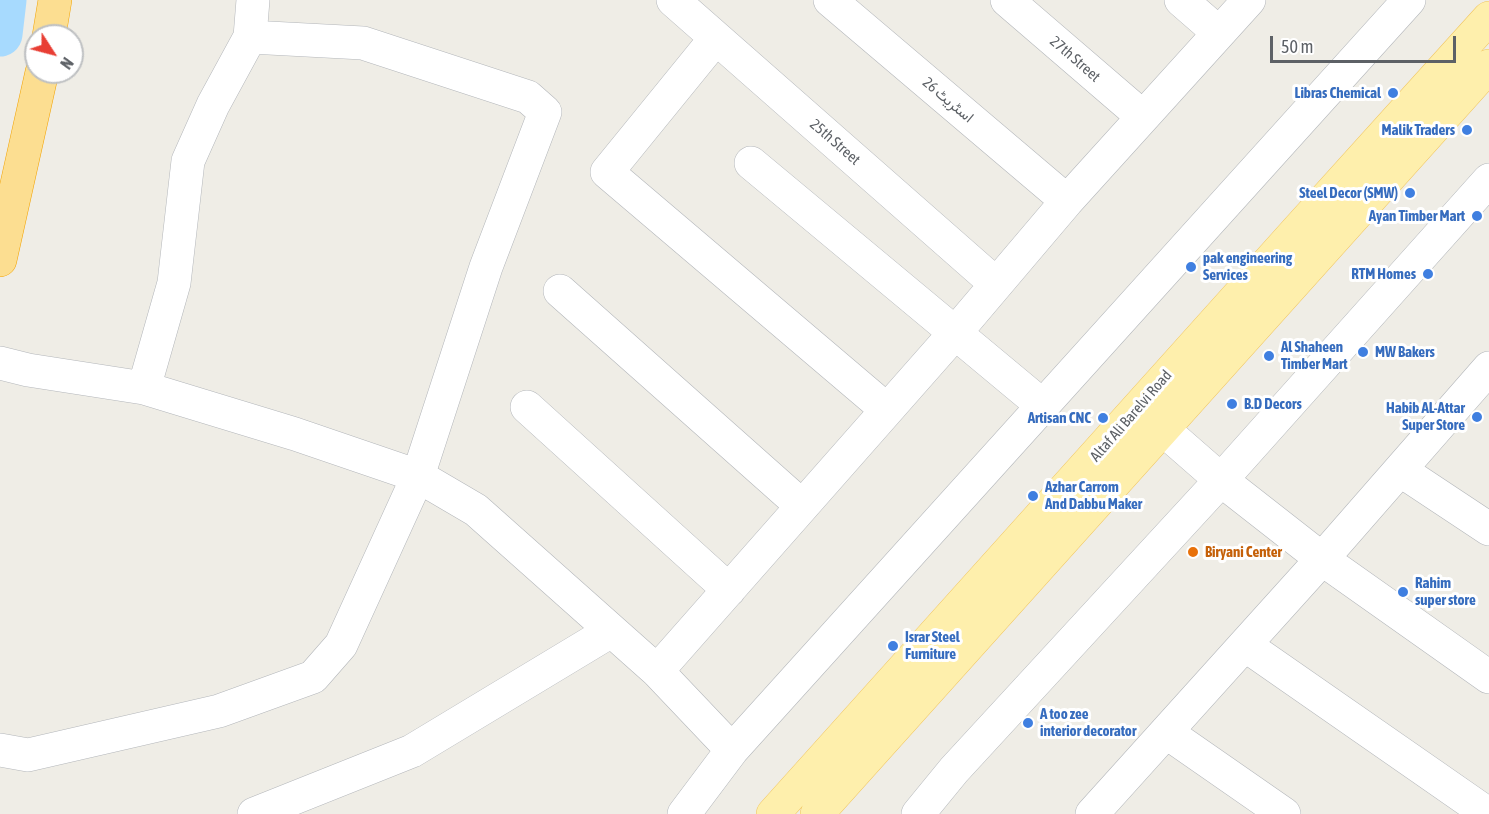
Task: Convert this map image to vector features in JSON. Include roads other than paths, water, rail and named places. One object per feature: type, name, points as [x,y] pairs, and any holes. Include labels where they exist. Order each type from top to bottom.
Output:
[{"type":"highway","points":[[51,24],[55,0]]},
{"type":"highway","points":[[0,260],[39,84]]},
{"type":"main road","name":"Altaf Ali Barelvi Road","points":[[773,814],[1489,18]]},
{"type":"main road","points":[[817,814],[1489,66]]},
{"type":"street","points":[[144,388],[174,283],[188,161],[213,105],[250,37],[253,0]]},
{"type":"street","name":"25th Street","points":[[673,0],[996,284]]},
{"type":"street","name":"اسٹریٹ 26","points":[[830,0],[1067,201]]},
{"type":"street","name":"27th Street","points":[[1007,0],[1143,117]]},
{"type":"street","points":[[1181,0],[1219,33]]},
{"type":"street","points":[[657,671],[955,333],[1067,201],[1249,0]]},
{"type":"street","points":[[684,814],[732,750],[1409,0]]},
{"type":"street","points":[[0,750],[28,755],[208,714],[313,677],[341,645],[418,476],[486,267],[545,112],[528,97],[363,43],[250,37]]},
{"type":"street","points":[[716,38],[607,172],[887,410]]},
{"type":"street","points":[[751,163],[1043,406]]},
{"type":"street","points":[[918,814],[954,770],[1221,480],[1489,180]]},
{"type":"street","points":[[560,291],[802,506]]},
{"type":"street","points":[[0,363],[28,370],[144,388],[295,434],[418,476],[476,510],[657,671],[732,750]]},
{"type":"street","points":[[1092,814],[1400,470],[1485,379]]},
{"type":"street","points":[[527,407],[729,590]]},
{"type":"street","points":[[1138,408],[1221,480],[1322,559],[1489,677]]},
{"type":"street","points":[[1400,470],[1489,530]]},
{"type":"street","points":[[254,814],[412,751],[611,631]]},
{"type":"street","points":[[1245,645],[1488,814]]},
{"type":"street","points":[[1166,732],[1284,814]]},
{"type":"waterway","points":[[0,34],[4,0]]},
{"type":"place","name":"Libras Chemical","points":[[1393,93]]},
{"type":"place","name":"Malik Traders","points":[[1467,130]]},
{"type":"place","name":"Steel Decor (SMW)","points":[[1410,193]]},
{"type":"place","name":"Ayan Timber Mart","points":[[1477,216]]},
{"type":"place","name":"pak engineering Services","points":[[1191,267]]},
{"type":"place","name":"RTM Homes","points":[[1428,274]]},
{"type":"place","name":"MW Bakers","points":[[1363,352]]},
{"type":"place","name":"Al Shaheen Timber Mart","points":[[1269,356]]},
{"type":"place","name":"B.D Decors","points":[[1232,404]]},
{"type":"place","name":"Habib AL-Attar Super Store","points":[[1477,417]]},
{"type":"place","name":"Artisan CNC","points":[[1103,418]]},
{"type":"place","name":"Azhar Carrom And Dabbu Maker","points":[[1033,496]]},
{"type":"place","name":"Biryani Center","points":[[1193,552]]},
{"type":"place","name":"Rahim super store","points":[[1403,592]]},
{"type":"place","name":"Israr Steel Furniture","points":[[893,646]]},
{"type":"place","name":"A too zee interior decorator","points":[[1028,723]]}]
